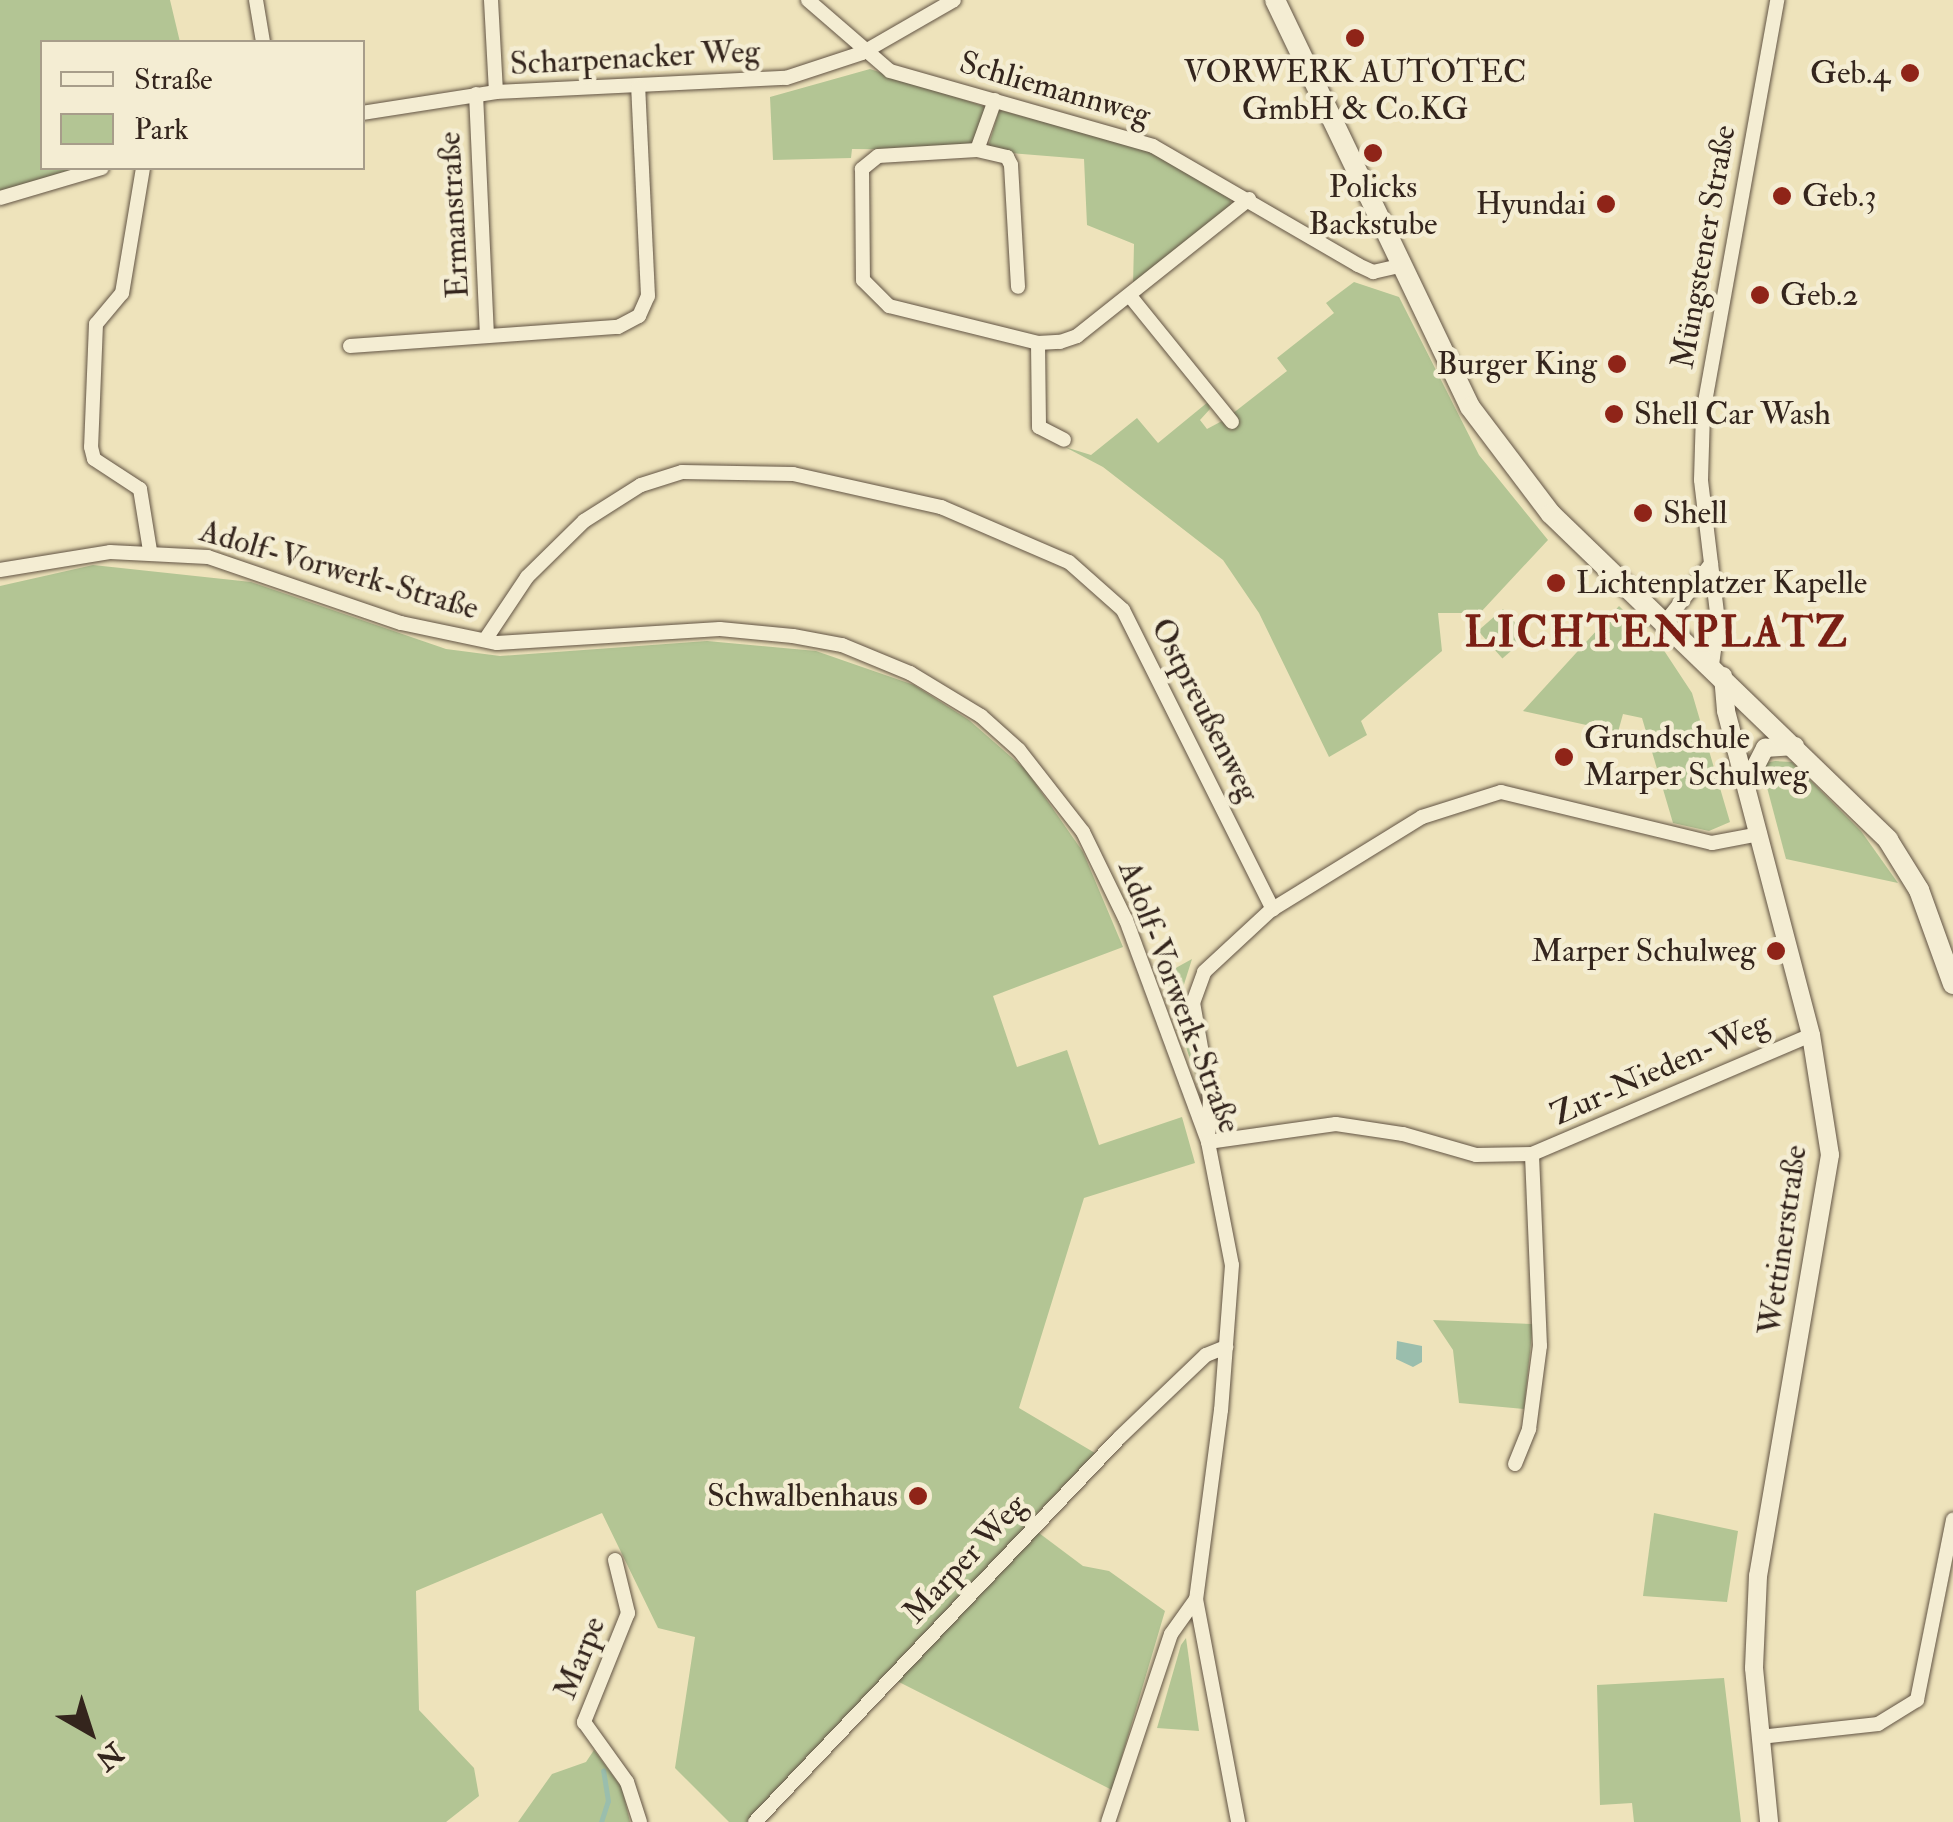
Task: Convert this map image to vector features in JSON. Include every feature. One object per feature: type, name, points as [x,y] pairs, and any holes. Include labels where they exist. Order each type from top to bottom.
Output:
[{"type":"main road","points":[[1274,0],[1470,407],[1517,474],[1857,805],[1906,868],[1953,984]]},
{"type":"street","points":[[256,0],[264,40]]},
{"type":"street","points":[[491,0],[496,92]]},
{"type":"street","name":"Schliemannweg","points":[[808,0],[862,53],[890,71],[1153,146],[1373,272],[1400,266]]},
{"type":"street","name":"Scharpenacker Weg","points":[[365,112],[496,92],[786,78],[862,53],[954,0]]},
{"type":"street","name":"Müngstener Straße","points":[[1717,670],[1718,621],[1701,480],[1703,414],[1777,0]]},
{"type":"street","points":[[350,346],[618,327],[646,307],[638,86]]},
{"type":"street","name":"Ermanstraße","points":[[476,94],[487,334]]},
{"type":"street","points":[[978,150],[996,100]]},
{"type":"street","points":[[1018,287],[1011,165],[1007,158],[978,150],[868,160],[862,169],[863,280],[899,310],[1038,342],[1077,336],[1249,199]]},
{"type":"street","points":[[0,198],[95,170]]},
{"type":"street","name":"Adolf-Vorwerk-Straße","points":[[143,170],[133,250],[122,294],[96,324],[90,377],[94,459],[140,490],[150,551]]},
{"type":"street","points":[[1130,296],[1232,422]]},
{"type":"street","points":[[1038,342],[1040,426],[1064,440]]},
{"type":"street","points":[[1207,421],[1221,410]]},
{"type":"street","name":"Ostpreußenweg","points":[[485,640],[527,577],[584,521],[642,486],[682,472],[793,474],[942,507],[1069,562],[1123,610],[1273,909]]},
{"type":"street","name":"Adolf-Vorwerk-Straße","points":[[0,570],[69,555],[150,551],[270,573],[401,623],[485,640],[720,629],[792,636],[876,657],[981,716],[1054,790],[1111,884],[1208,1142],[1232,1265],[1196,1600],[1171,1634],[1108,1822]]},
{"type":"street","points":[[1666,621],[1712,564]]},
{"type":"street","name":"Wettinerstraße","points":[[1717,670],[1810,1035],[1830,1155],[1758,1576],[1760,1738],[1769,1822]]},
{"type":"street","points":[[1746,786],[1765,748],[1796,746]]},
{"type":"street","points":[[1208,1142],[1210,1098],[1193,1003],[1196,986],[1273,909],[1428,814],[1501,792],[1712,843],[1760,834]]},
{"type":"street","name":"Zur-Nieden-Weg","points":[[1208,1142],[1336,1124],[1404,1134],[1476,1155],[1532,1154],[1810,1035]]},
{"type":"street","name":"Zur-Nieden-Weg","points":[[1515,1464],[1534,1408],[1540,1346],[1532,1154]]},
{"type":"street","name":"Marper Weg","points":[[755,1822],[1118,1438],[1206,1356],[1226,1347]]},
{"type":"street","points":[[1760,1738],[1878,1724],[1917,1700],[1953,1520]]},
{"type":"street","name":"Marpe","points":[[615,1560],[628,1613],[584,1722],[627,1782],[640,1822]]},
{"type":"street","points":[[1196,1600],[1238,1822]]},
{"type":"green space","points":[[0,0],[170,0],[180,40],[40,40],[40,170],[70,170],[0,192]]},
{"type":"green space","points":[[870,69],[986,107],[973,143],[954,150],[852,149],[851,158],[773,160],[770,97]]},
{"type":"green space","points":[[999,110],[1146,149],[1230,197],[1231,205],[1133,285],[1134,244],[1087,225],[1084,159],[987,151]]},
{"type":"green space","points":[[1354,282],[1399,297],[1479,455],[1548,540],[1480,613],[1438,613],[1442,651],[1361,721],[1367,735],[1329,757],[1259,613],[1223,560],[1103,467],[1065,447],[1091,455],[1137,418],[1158,443],[1208,402],[1210,409],[1200,420],[1207,429],[1222,421],[1231,430],[1239,423],[1232,414],[1287,371],[1277,358],[1334,313],[1326,303]]},
{"type":"green space","points":[[93,565],[251,582],[446,649],[500,656],[707,641],[816,651],[914,685],[969,720],[1026,770],[1083,852],[1123,947],[993,996],[1017,1067],[1067,1050],[1099,1145],[1182,1117],[1195,1163],[1084,1198],[1019,1408],[1095,1453],[1027,1524],[1083,1566],[1109,1571],[1165,1611],[1112,1790],[897,1681],[760,1822],[729,1822],[675,1768],[695,1637],[658,1628],[602,1513],[416,1591],[419,1710],[474,1768],[479,1796],[446,1822],[0,1822],[0,586]]},
{"type":"green space","points":[[1619,606],[1663,649],[1692,693],[1730,822],[1709,831],[1673,823],[1642,718],[1623,714],[1618,732],[1523,711]]},
{"type":"green space","points":[[1503,609],[1527,637],[1502,659],[1478,631]]},
{"type":"green space","points":[[1792,762],[1861,831],[1898,883],[1786,859],[1764,776],[1765,763]]},
{"type":"green space","points":[[1192,959],[1180,997],[1195,1075],[1163,975]]},
{"type":"green space","points":[[1433,1320],[1533,1324],[1524,1409],[1459,1403],[1453,1350]]},
{"type":"green space","points":[[1654,1513],[1738,1531],[1727,1602],[1643,1596]]},
{"type":"green space","points":[[1186,1638],[1199,1731],[1157,1728],[1181,1645]]},
{"type":"green space","points":[[1724,1678],[1741,1822],[1634,1822],[1632,1803],[1600,1805],[1597,1685]]},
{"type":"green space","points":[[594,1750],[622,1788],[630,1822],[518,1822],[552,1774],[586,1762]]},
{"type":"shaded area","points":[[1397,1341],[1422,1346],[1422,1362],[1413,1367],[1396,1359]]},
{"type":"waterway","points":[[601,1822],[608,1801],[603,1770]]},
{"type":"place","name":"VORWERK AUTOTEC GmbH & Co.KG","points":[[1355,38]]},
{"type":"place","name":"Geb.4","points":[[1910,73]]},
{"type":"place","name":"Policks Backstube","points":[[1373,153]]},
{"type":"place","name":"Geb.3","points":[[1782,196]]},
{"type":"place","name":"Hyundai","points":[[1606,204]]},
{"type":"place","name":"Geb.2","points":[[1760,295]]},
{"type":"place","name":"Burger King","points":[[1617,364]]},
{"type":"place","name":"Shell Car Wash","points":[[1614,414]]},
{"type":"place","name":"Shell","points":[[1643,513]]},
{"type":"place","name":"Lichtenplatzer Kapelle","points":[[1556,583]]},
{"type":"place","name":"Grundschule Marper Schulweg","points":[[1564,757]]},
{"type":"place","name":"Marper Schulweg","points":[[1776,951]]},
{"type":"place","name":"Schwalbenhaus","points":[[918,1496]]},
{"type":"district","name":"LICHTENPLATZ","points":[[1657,633]]}]
